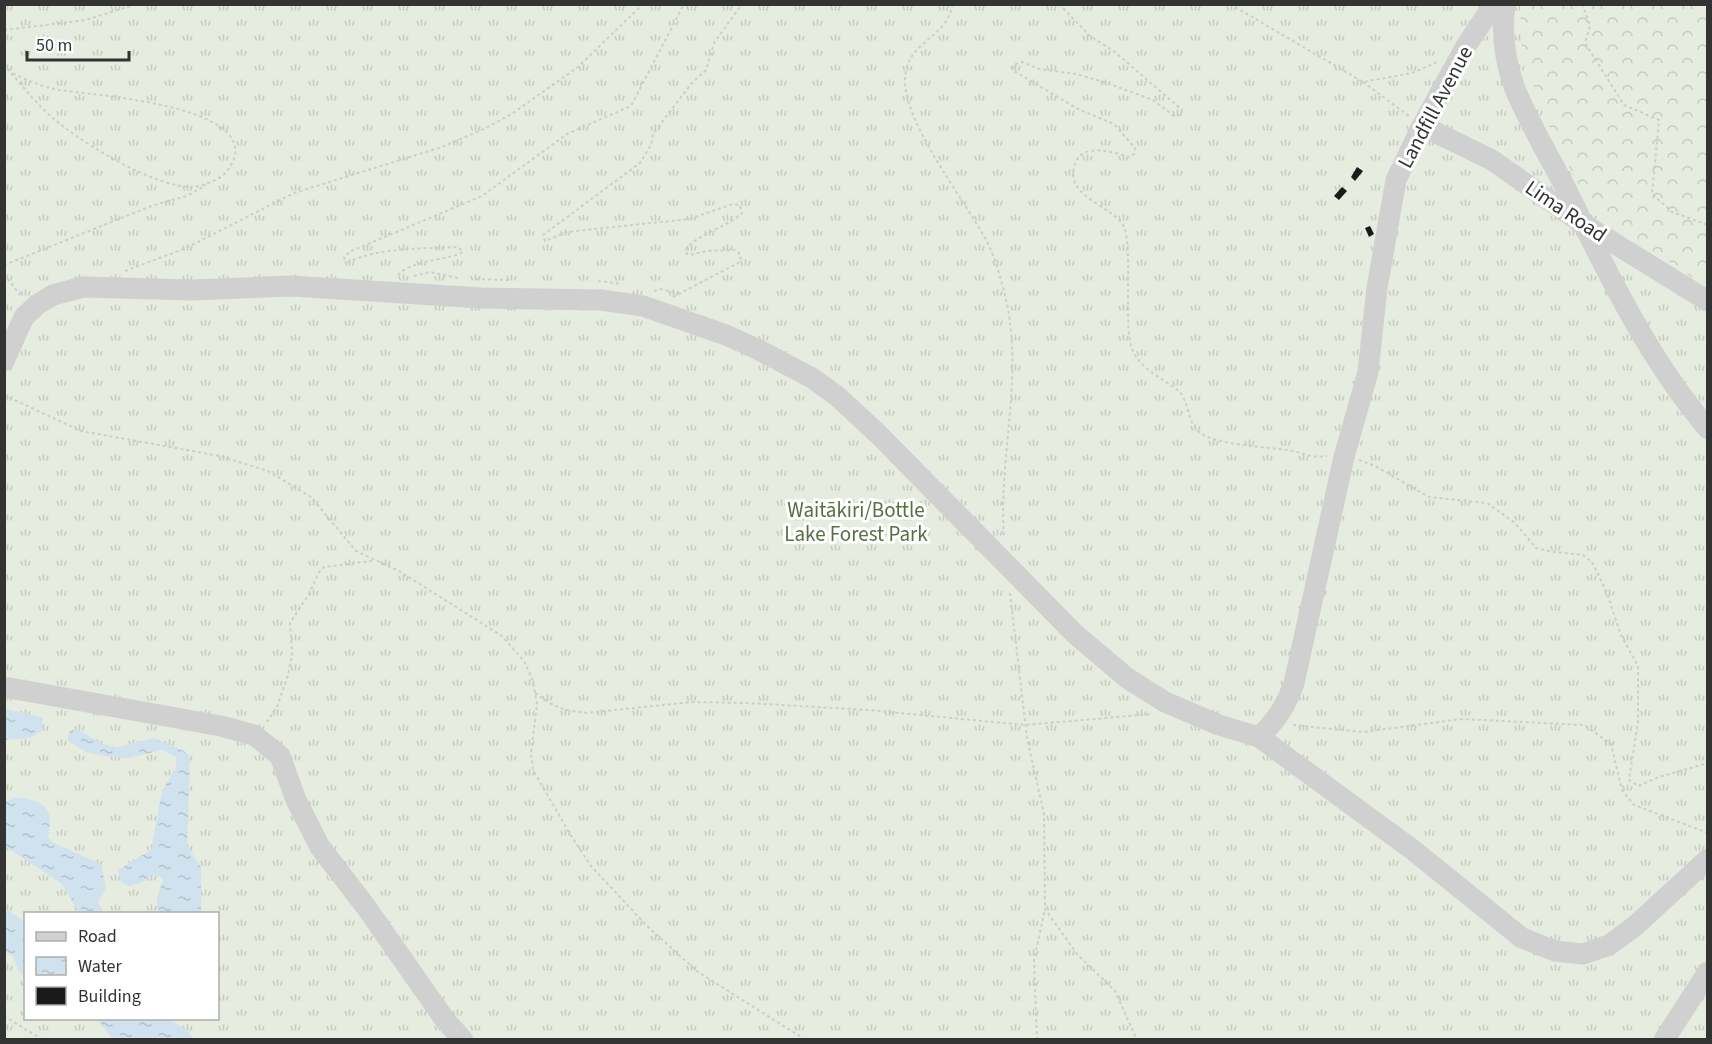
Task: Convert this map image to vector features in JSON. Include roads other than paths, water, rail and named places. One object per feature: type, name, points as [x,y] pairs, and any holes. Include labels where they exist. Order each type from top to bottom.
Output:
[{"type":"street","name":"Landfill Avenue","points":[[1267,730],[1288,702],[1294,683],[1344,457],[1368,372],[1377,288],[1396,180],[1422,126],[1466,46],[1494,4]]},
{"type":"street","points":[[1505,4],[1503,36],[1515,88],[1583,224],[1652,350],[1707,429]]},
{"type":"street","name":"Lima Road","points":[[1422,126],[1492,160],[1583,224],[1707,300]]},
{"type":"street","points":[[4,361],[24,317],[54,295],[83,287],[192,290],[291,286],[481,298],[601,300],[644,306],[755,348],[812,378],[837,396],[1075,634],[1127,678],[1165,702],[1219,724],[1267,730],[1522,938],[1555,951],[1583,954],[1609,945],[1635,926],[1707,859]]},
{"type":"street","points":[[4,687],[221,726],[258,738],[280,756],[296,800],[320,847],[366,906],[445,1020],[463,1040]]},
{"type":"street","points":[[1664,1040],[1707,972]]},
{"type":"water","points":[[5,709],[42,717],[43,730],[31,738],[5,740]]},
{"type":"water","points":[[76,729],[103,744],[117,747],[154,738],[184,751],[190,757],[187,846],[201,867],[201,912],[157,912],[157,897],[163,880],[159,876],[151,875],[141,883],[128,886],[121,882],[118,870],[151,850],[162,791],[176,768],[176,757],[163,750],[127,758],[86,752],[67,740],[70,731]]},
{"type":"water","points":[[15,797],[40,803],[45,807],[50,818],[48,837],[52,842],[101,864],[106,888],[98,902],[103,912],[78,912],[62,884],[5,846],[5,802]]},
{"type":"water","points":[[5,908],[24,921],[24,976],[19,971],[13,956],[5,952]]},
{"type":"water","points":[[98,1020],[170,1020],[185,1029],[194,1039],[112,1039]]},
{"type":"park label","name":"Waitākiri/Bottle Lake Forest Park","points":[[856,522]]}]
